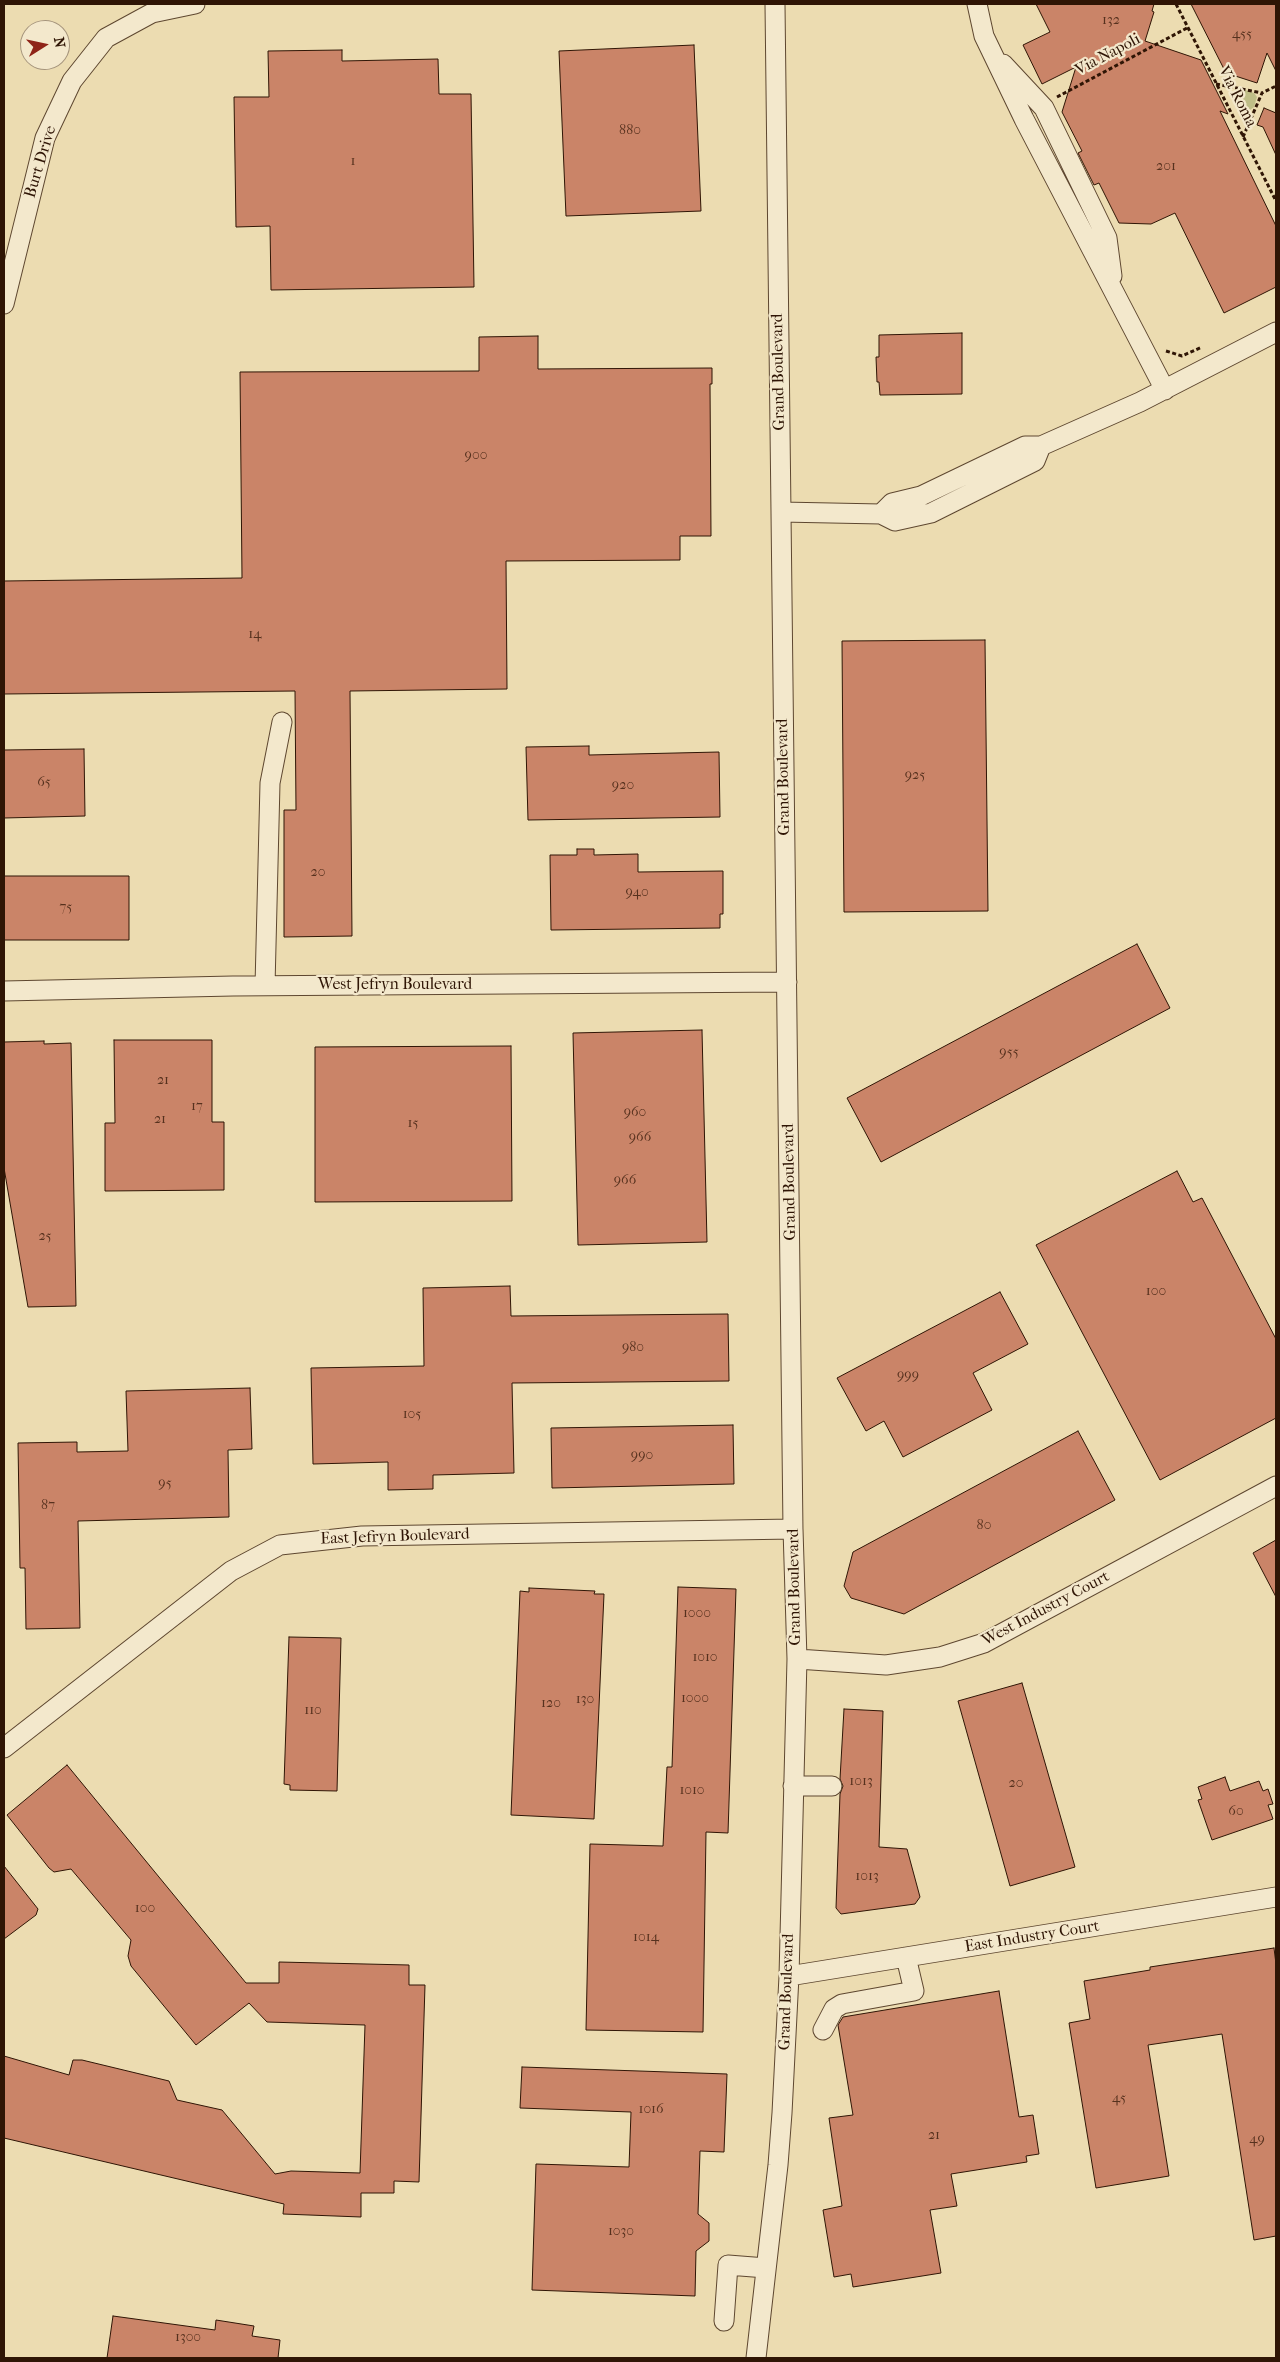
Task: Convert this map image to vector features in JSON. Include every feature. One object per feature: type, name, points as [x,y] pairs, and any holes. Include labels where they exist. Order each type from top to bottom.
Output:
[{"type":"street","name":"Burt Drive","points":[[4,304],[45,138],[72,81],[106,38],[152,13],[195,4]]},
{"type":"street","name":"Grand Boulevard","points":[[756,2358],[778,2165],[789,1976],[796,1659],[775,4]]},
{"type":"street","points":[[977,4],[984,36],[1024,120],[1114,289],[1165,390]]},
{"type":"street","points":[[991,52],[1044,108],[1107,238],[1114,289]]},
{"type":"street","points":[[781,512],[882,514],[895,521],[931,513],[1035,461],[1041,446],[1165,390],[1276,332]]},
{"type":"street","points":[[265,986],[270,783],[282,722]]},
{"type":"street","name":"West Jefryn Boulevard","points":[[4,991],[265,986],[787,982]]},
{"type":"street","name":"West Industry Court","points":[[796,1659],[886,1665],[940,1657],[984,1643],[1276,1486]]},
{"type":"street","name":"East Jefryn Boulevard","points":[[4,1748],[231,1571],[280,1545],[362,1536],[793,1529]]},
{"type":"street","points":[[793,1786],[832,1786]]},
{"type":"street","name":"East Industry Court","points":[[789,1976],[1276,1897]]},
{"type":"street","points":[[823,2030],[834,2009],[842,2004],[914,1990],[906,1957]]},
{"type":"street","points":[[724,2321],[728,2265],[766,2268]]},
{"type":"path","name":"Via Roma","points":[[1176,4],[1276,201]]},
{"type":"path","name":"Via Napoli","points":[[1044,108],[1050,100],[1187,28]]},
{"type":"path","points":[[1216,84],[1262,93],[1276,86]]},
{"type":"path","points":[[1244,137],[1262,93]]},
{"type":"shaded area","points":[[1245,90],[1254,93],[1257,97],[1254,107],[1250,110],[1240,107],[1238,104],[1240,93]]},
{"type":"building","points":[[1036,4],[1154,4],[1152,11],[1154,12],[1145,41],[1201,60],[1228,114],[1220,111],[1276,226],[1276,287],[1224,313],[1175,213],[1151,224],[1119,223],[1099,183],[1094,185],[1078,153],[1082,151],[1062,112],[1076,67],[1042,84],[1023,45],[1050,32]]},
{"type":"building","points":[[1191,4],[1276,4],[1276,71],[1267,53],[1257,83],[1226,73]]},
{"type":"building","points":[[694,45],[701,211],[566,216],[559,51]]},
{"type":"building","points":[[342,50],[342,61],[438,59],[439,94],[471,94],[474,287],[271,290],[270,226],[236,227],[234,97],[269,97],[268,51]]},
{"type":"building","points":[[1264,108],[1276,113],[1276,155],[1263,127],[1257,125]]},
{"type":"building","points":[[962,333],[962,394],[880,395],[879,382],[877,382],[876,357],[879,357],[879,335]]},
{"type":"building","points":[[538,336],[538,369],[712,368],[712,384],[710,384],[711,536],[680,536],[680,560],[506,561],[507,689],[350,691],[352,936],[284,937],[284,810],[296,810],[295,691],[4,694],[4,581],[242,578],[240,372],[479,371],[479,337]]},
{"type":"building","points":[[985,640],[988,911],[844,912],[842,641]]},
{"type":"building","points":[[589,746],[589,755],[719,752],[720,817],[528,820],[526,747]]},
{"type":"building","points":[[84,749],[85,816],[4,818],[4,750]]},
{"type":"building","points":[[577,849],[594,849],[594,855],[638,854],[638,872],[723,871],[723,914],[720,914],[720,928],[551,930],[550,855],[577,855]]},
{"type":"building","points":[[4,876],[129,876],[129,940],[4,940]]},
{"type":"building","points":[[1137,944],[1170,1008],[881,1162],[847,1098]]},
{"type":"building","points":[[702,1030],[707,1242],[578,1245],[573,1033]]},
{"type":"building","points":[[114,1040],[212,1040],[212,1122],[224,1122],[224,1190],[105,1191],[105,1123],[115,1123]]},
{"type":"building","points":[[44,1041],[44,1044],[71,1043],[76,1306],[28,1307],[4,1168],[4,1042]]},
{"type":"building","points":[[511,1046],[512,1201],[315,1202],[315,1047]]},
{"type":"building","points":[[1177,1171],[1193,1202],[1202,1198],[1276,1339],[1276,1418],[1160,1480],[1036,1245]]},
{"type":"building","points":[[510,1286],[511,1316],[728,1314],[729,1381],[512,1383],[514,1473],[433,1475],[433,1489],[388,1490],[388,1462],[313,1464],[311,1368],[424,1366],[423,1288]]},
{"type":"building","points":[[1000,1292],[1028,1344],[973,1373],[992,1410],[903,1457],[884,1421],[866,1431],[837,1378]]},
{"type":"building","points":[[250,1388],[252,1449],[228,1450],[229,1517],[78,1521],[80,1628],[26,1629],[25,1568],[20,1568],[18,1443],[77,1442],[77,1452],[128,1451],[126,1391]]},
{"type":"building","points":[[733,1425],[734,1484],[552,1488],[551,1428]]},
{"type":"building","points":[[1078,1431],[1115,1500],[904,1614],[851,1598],[844,1586],[853,1552]]},
{"type":"building","points":[[1276,1540],[1276,1597],[1253,1553]]},
{"type":"building","points":[[678,1587],[736,1589],[728,1833],[706,1832],[703,2032],[586,2030],[590,1844],[663,1846],[667,1767],[672,1767]]},
{"type":"building","points":[[529,1588],[595,1591],[594,1594],[604,1594],[594,1819],[511,1815],[520,1591],[529,1592]]},
{"type":"building","points":[[289,1637],[341,1638],[337,1791],[290,1790],[290,1785],[284,1784]]},
{"type":"building","points":[[1022,1683],[1075,1867],[1010,1886],[958,1701]]},
{"type":"building","points":[[844,1709],[883,1711],[879,1847],[907,1849],[920,1897],[915,1904],[841,1914],[836,1908],[840,1794],[843,1786],[840,1779]]},
{"type":"building","points":[[67,1765],[246,1983],[279,1983],[279,1962],[409,1965],[409,1985],[425,1985],[419,2182],[394,2181],[394,2193],[361,2193],[361,2217],[283,2214],[284,2204],[4,2138],[4,2056],[69,2075],[73,2060],[82,2060],[169,2081],[177,2100],[222,2110],[275,2174],[291,2171],[360,2173],[365,2025],[267,2022],[249,2003],[196,2045],[131,1966],[128,1956],[131,1940],[71,1869],[54,1872],[49,1868],[7,1815]]},
{"type":"building","points":[[1225,1777],[1230,1791],[1259,1781],[1263,1791],[1268,1789],[1273,1804],[1268,1805],[1273,1819],[1212,1840],[1198,1800],[1202,1799],[1198,1787]]},
{"type":"building","points":[[4,1866],[38,1909],[36,1915],[4,1939]]},
{"type":"building","points":[[1274,1948],[1276,1964],[1276,2236],[1254,2240],[1222,2034],[1148,2045],[1169,2176],[1096,2188],[1069,2023],[1090,2019],[1084,1981],[1150,1970],[1150,1967]]},
{"type":"building","points":[[999,1991],[1019,2117],[1033,2115],[1039,2154],[1026,2156],[1027,2162],[951,2174],[957,2206],[930,2210],[941,2273],[853,2287],[851,2274],[834,2277],[823,2210],[842,2206],[829,2118],[853,2115],[838,2025],[843,2017]]},
{"type":"building","points":[[522,2067],[727,2074],[724,2152],[700,2151],[698,2214],[709,2223],[709,2241],[696,2251],[695,2296],[532,2290],[536,2164],[629,2167],[631,2112],[520,2108]]},
{"type":"building","points":[[113,2316],[215,2330],[216,2320],[254,2326],[252,2336],[280,2340],[278,2358],[107,2358]]}]
